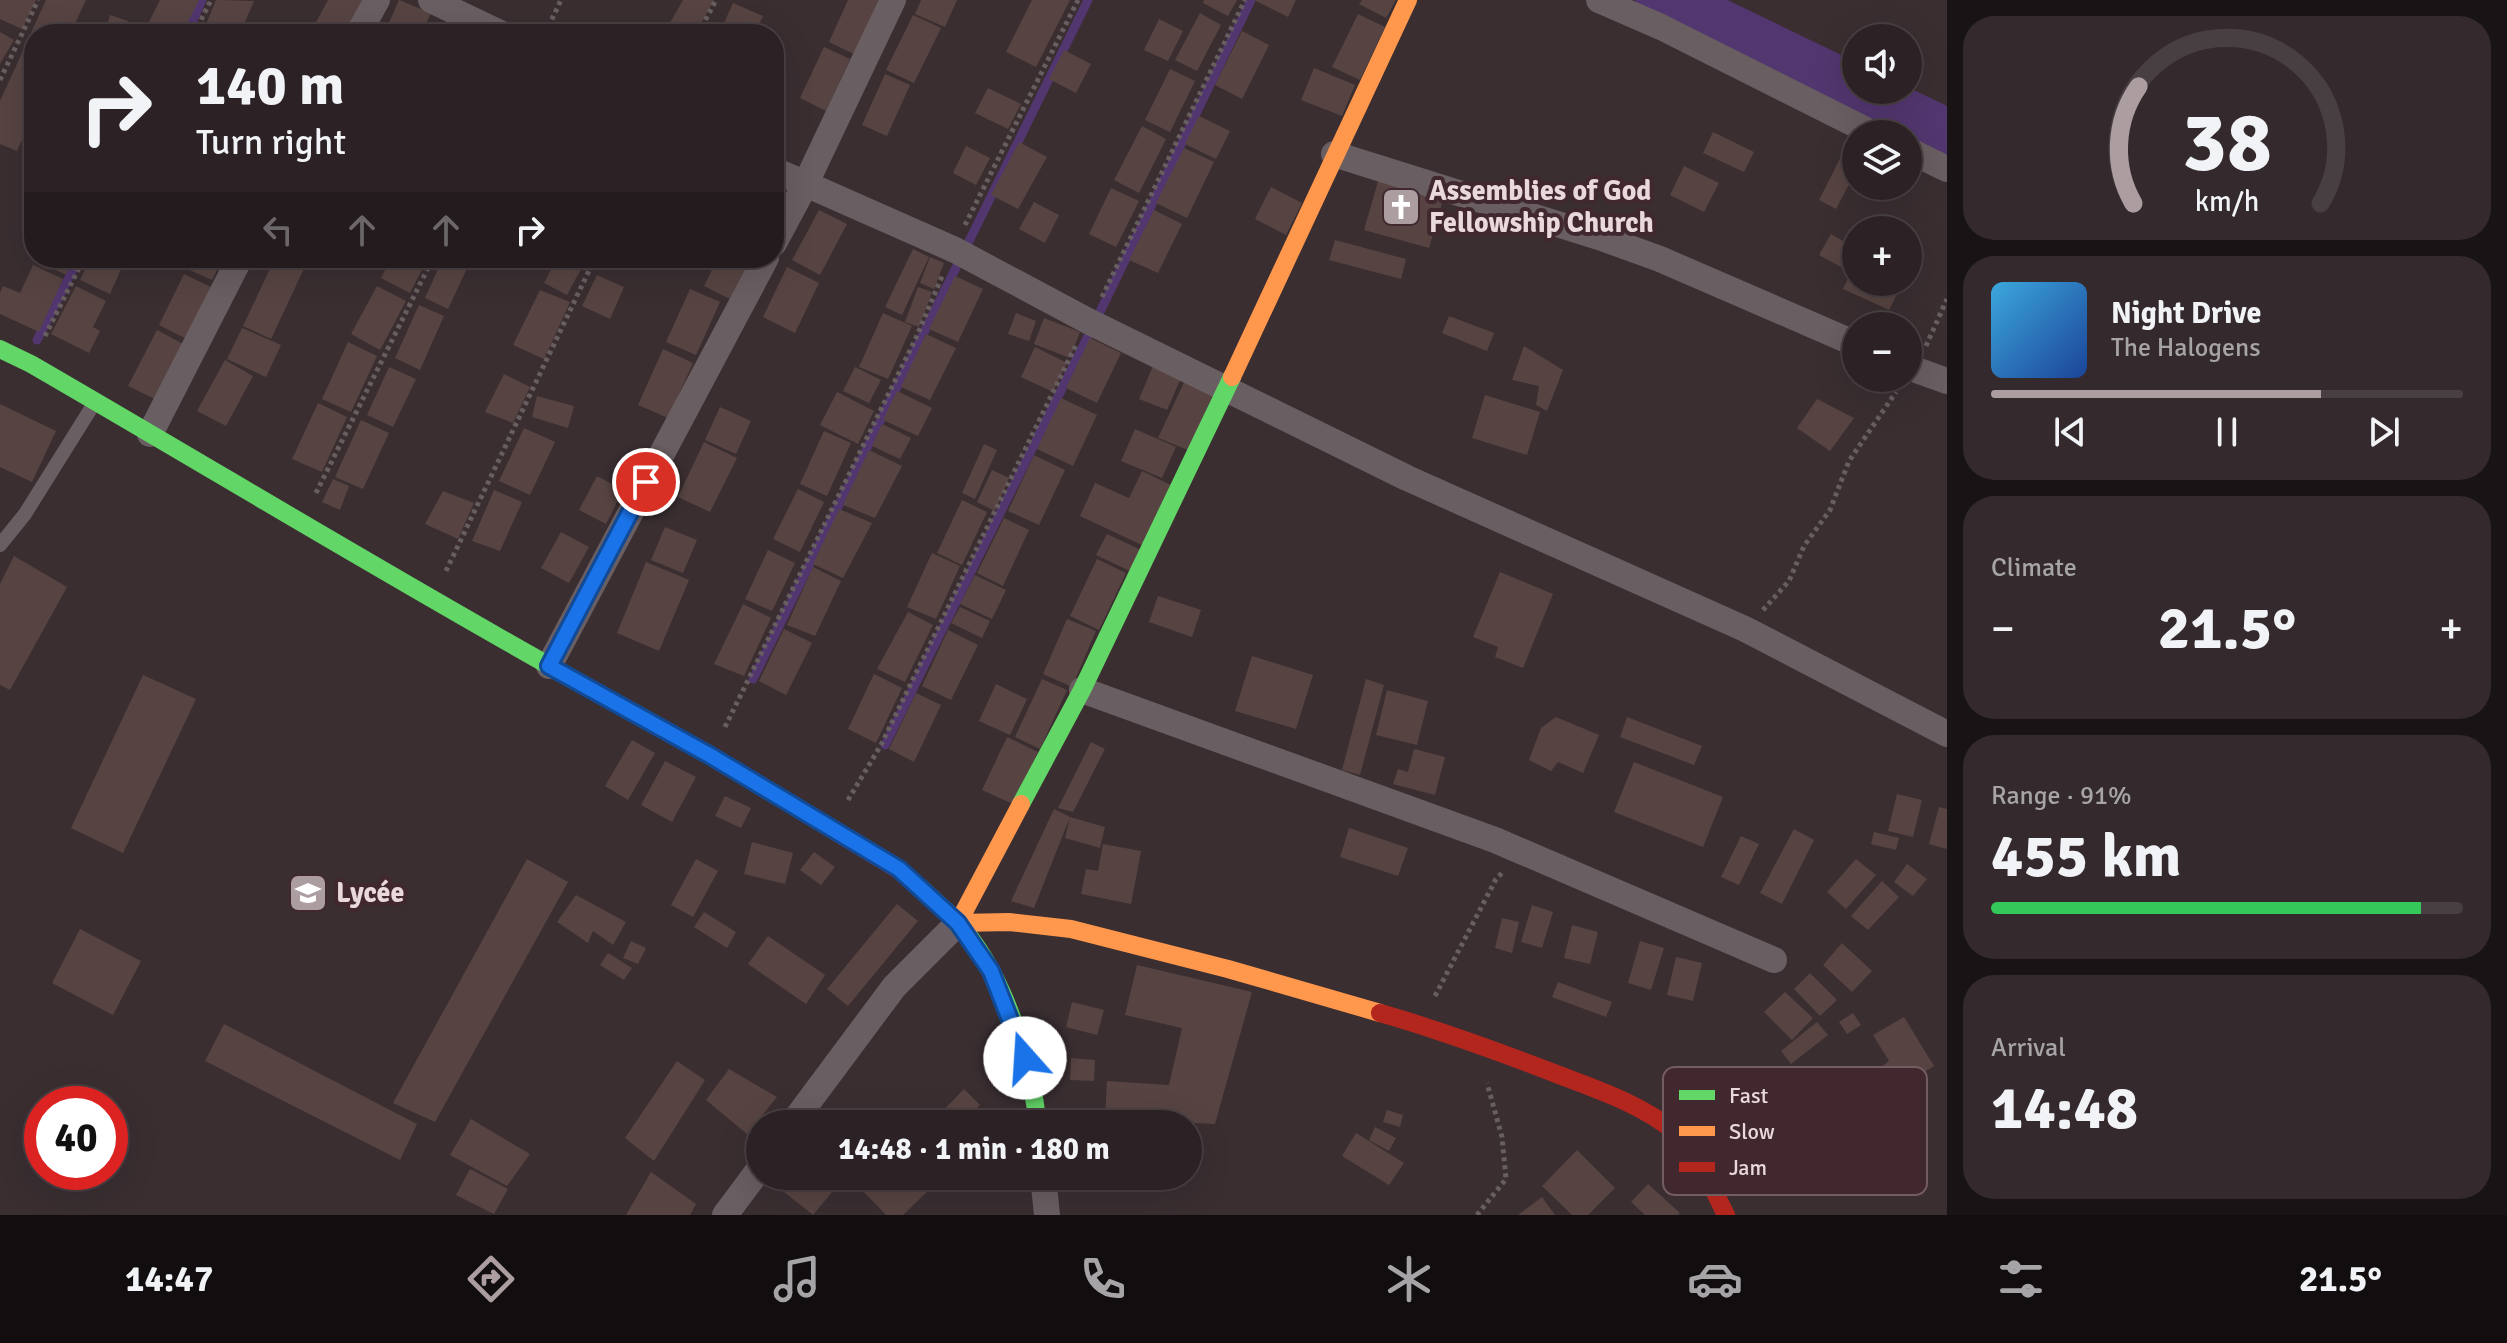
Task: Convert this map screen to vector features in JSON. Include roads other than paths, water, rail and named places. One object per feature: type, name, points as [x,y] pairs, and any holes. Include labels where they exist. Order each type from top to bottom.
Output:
[{"type":"street","points":[[364,24],[377,0]]},
{"type":"street","points":[[431,0],[481,24]]},
{"type":"street","points":[[784,224],[893,0]]},
{"type":"street","points":[[802,1110],[894,987],[958,923],[1082,690],[1408,0]]},
{"type":"street","points":[[1599,0],[1661,27],[1846,120]]},
{"type":"street","points":[[1334,154],[1660,259],[1842,338]]},
{"type":"street","points":[[1922,157],[1947,169]]},
{"type":"street","points":[[784,175],[953,250],[1088,321],[1407,478],[1745,629],[1947,734]]},
{"type":"street","points":[[150,434],[235,268]]},
{"type":"street","points":[[549,666],[761,268]]},
{"type":"street","points":[[0,349],[302,521],[432,600],[711,756],[899,869],[958,923],[991,971],[1016,1030],[1033,1085],[1036,1110]]},
{"type":"street","points":[[1922,377],[1947,381]]},
{"type":"street","points":[[1082,690],[1495,840],[1774,960]]},
{"type":"street","points":[[958,923],[1009,922],[1071,929],[1406,1018],[1619,1098],[1663,1125]]},
{"type":"street","points":[[725,1215],[746,1187]]},
{"type":"street","points":[[1044,1190],[1047,1215]]},
{"type":"street","points":[[1715,1195],[1726,1215]]},
{"type":"lane","points":[[0,545],[25,514],[95,402]]},
{"type":"waterway","points":[[191,24],[202,0]]},
{"type":"waterway","points":[[753,679],[1088,0]]},
{"type":"waterway","points":[[885,745],[1251,0]]},
{"type":"waterway","points":[[1663,0],[1947,137]]},
{"type":"waterway","points":[[37,340],[74,268]]},
{"type":"place","name":"Assemblies of God Fellowship Church","points":[[1401,207]]},
{"type":"place","name":"Lycée","points":[[308,893]]}]
